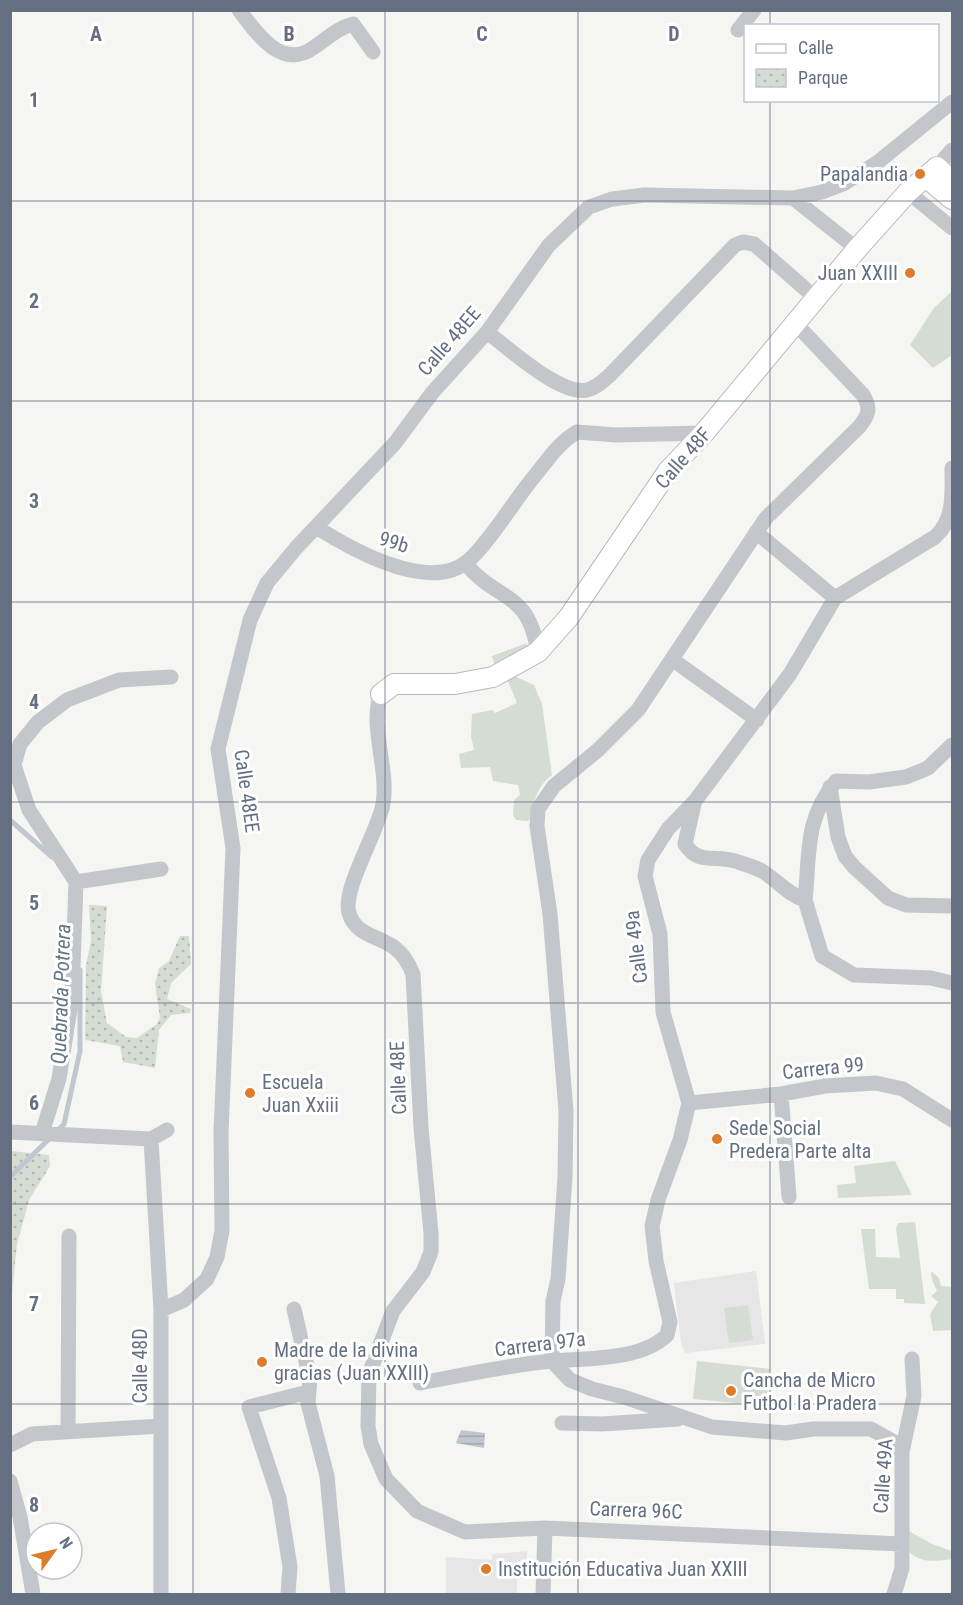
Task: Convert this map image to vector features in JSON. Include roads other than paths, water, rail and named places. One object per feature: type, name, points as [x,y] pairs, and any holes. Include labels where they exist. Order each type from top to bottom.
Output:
[{"type":"street","points":[[240,10],[276,51],[284,55],[294,57],[310,50],[341,27],[353,24],[373,52]]},
{"type":"street","points":[[738,30],[754,10]]},
{"type":"street","name":"Calle 48EE","points":[[161,1310],[184,1300],[207,1279],[217,1257],[222,1231],[221,1132],[233,861],[231,827],[219,760],[220,739],[230,694],[259,596],[316,527],[364,478],[432,393],[487,332],[549,244],[589,207],[612,199],[645,195],[793,198],[835,188],[878,162],[952,102]]},
{"type":"street","name":"Calle 48F","points":[[381,694],[394,684],[455,684],[494,677],[538,652],[569,617],[668,471],[704,433],[818,300],[857,249],[908,192],[952,150]]},
{"type":"street","points":[[931,172],[952,181]]},
{"type":"street","points":[[931,172],[952,199]]},
{"type":"street","points":[[908,192],[952,228]]},
{"type":"street","points":[[793,198],[857,249]]},
{"type":"street","points":[[487,332],[554,381],[569,389],[585,391],[610,375],[735,245],[743,242],[754,244],[818,300]]},
{"type":"street","points":[[796,324],[863,395],[869,407],[868,414],[859,427],[777,506],[756,532],[638,710],[598,750],[547,793],[537,817],[550,914],[566,1111],[565,1177],[558,1279],[553,1301],[552,1361],[570,1380],[712,1427],[755,1432],[872,1429],[894,1442],[902,1452]]},
{"type":"street","points":[[538,652],[535,630],[528,615],[465,563],[558,448],[577,432],[616,435],[704,433]]},
{"type":"street","points":[[756,532],[835,598],[935,537],[944,528],[950,516],[952,468]]},
{"type":"street","name":"99b","points":[[316,527],[370,558],[414,570],[447,571],[465,563]]},
{"type":"street","name":"Calle 49a","points":[[662,1340],[667,1335],[670,1322],[656,1261],[652,1226],[658,1200],[680,1140],[689,1103],[663,1012],[660,934],[645,876],[651,853],[668,829],[696,801],[757,720],[790,674],[835,598]]},
{"type":"street","points":[[673,660],[757,720]]},
{"type":"street","points":[[44,1134],[59,1079],[72,996],[76,882],[29,810],[14,765],[20,744],[38,722],[66,700],[119,680],[171,677]]},
{"type":"street","name":"Calle 48E","points":[[381,694],[378,710],[383,801],[352,887],[348,907],[354,924],[394,947],[409,963],[413,974],[421,1128],[431,1233],[428,1262],[417,1281],[393,1311],[369,1374],[368,1426],[372,1444],[386,1479]]},
{"type":"street","points":[[952,745],[928,768],[916,774],[869,782],[841,779],[830,787],[820,802],[810,831],[805,900],[822,956],[846,971],[864,976],[931,978],[952,983]]},
{"type":"street","points":[[830,787],[838,837],[845,856],[854,867],[888,898],[906,905],[952,906]]},
{"type":"street","points":[[696,801],[685,844],[690,854],[698,858],[732,860],[762,871],[791,896],[805,900]]},
{"type":"street","points":[[76,882],[161,869]]},
{"type":"street","name":"Carrera 99","points":[[689,1103],[781,1094],[825,1086],[889,1085],[920,1097],[952,1120]]},
{"type":"street","points":[[781,1094],[789,1197]]},
{"type":"street","points":[[10,1132],[151,1139],[167,1130]]},
{"type":"street","name":"Calle 48D","points":[[151,1139],[161,1310],[161,1594]]},
{"type":"street","points":[[68,1430],[69,1236]]},
{"type":"street","points":[[294,1309],[310,1379],[309,1392],[315,1435],[327,1476],[338,1594]]},
{"type":"street","name":"Carrera 97a","points":[[420,1383],[552,1361],[585,1360],[616,1355],[662,1340]]},
{"type":"street","name":"Calle 49A","points":[[894,1594],[902,1568],[902,1452],[914,1396],[912,1359]]},
{"type":"street","points":[[288,1594],[290,1567],[279,1498],[249,1407],[309,1392]]},
{"type":"street","points":[[561,1423],[602,1424],[687,1419]]},
{"type":"street","points":[[10,1445],[32,1434],[161,1426]]},
{"type":"street","name":"Carrera 96C","points":[[386,1479],[417,1511],[454,1529],[481,1532],[545,1528],[902,1544]]},
{"type":"street","points":[[10,1481],[20,1517],[33,1594]]},
{"type":"street","points":[[543,1594],[545,1528]]},
{"type":"waterway","name":"Quebrada Potrera","points":[[10,820],[52,857]]},
{"type":"waterway","name":"Quebrada Potrera","points":[[58,1130],[64,1124],[80,1051],[80,970]]},
{"type":"waterway","name":"Quebrada Potrera","points":[[10,1177],[51,1137]]},
{"type":"place","name":"Papalandia","points":[[920,174]]},
{"type":"place","name":"Juan XXIII","points":[[910,273]]},
{"type":"place","name":"Escuela Juan Xxiii","points":[[250,1093]]},
{"type":"place","name":"Sede Social Predera Parte alta","points":[[717,1139]]},
{"type":"place","name":"Madre de la divina gracias (Juan XXIII)","points":[[262,1362]]},
{"type":"place","name":"Cancha de Micro Futbol la Pradera","points":[[731,1391]]},
{"type":"place","name":"Institución Educativa Juan XXIII","points":[[486,1569]]}]
